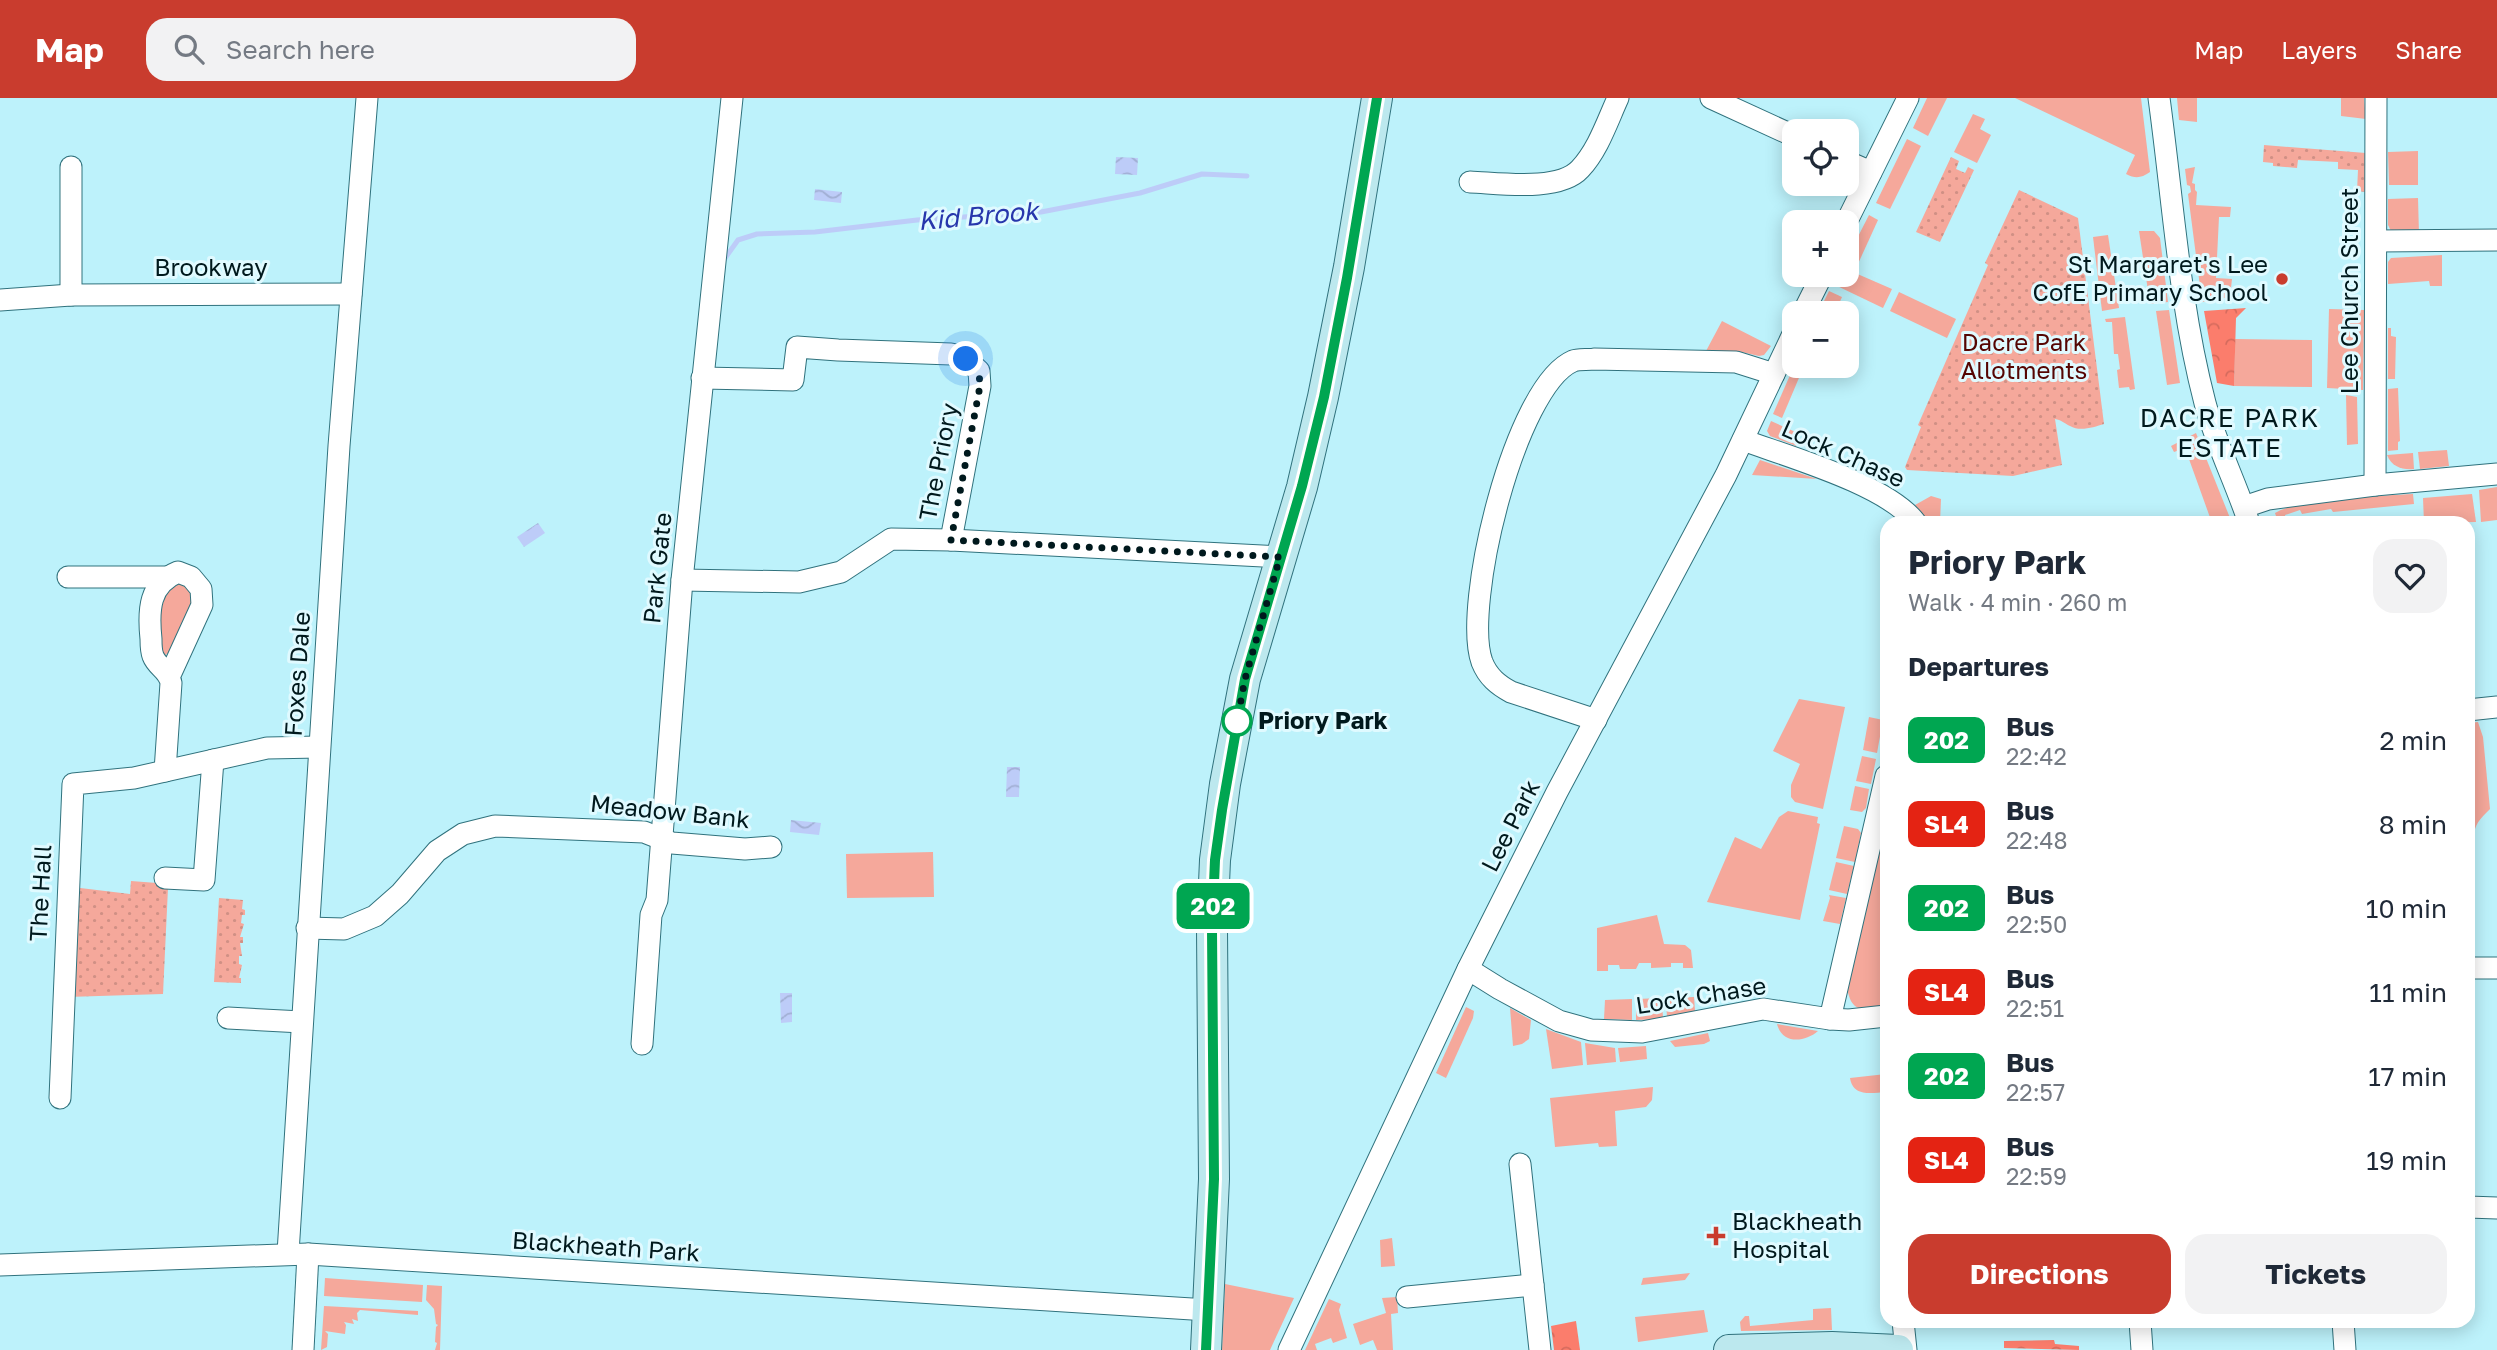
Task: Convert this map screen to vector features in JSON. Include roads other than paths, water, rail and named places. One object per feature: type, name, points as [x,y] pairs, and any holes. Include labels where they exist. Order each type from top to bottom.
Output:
[{"type":"main road","points":[[1206,1350],[1214,1179],[1212,930],[1215,860],[1225,784],[1245,679],[1302,486],[1324,397],[1377,98]]},
{"type":"main road","points":[[1729,1350],[1788,1347],[1878,1349]]},
{"type":"street","name":"Foxes Dale","points":[[303,1350],[298,1254],[302,1022],[319,747],[367,98]]},
{"type":"street","name":"Park Gate","points":[[642,1044],[651,915],[657,900],[682,580],[732,98]]},
{"type":"street","points":[[1470,182],[1535,184],[1558,181],[1578,172],[1600,136],[1618,98]]},
{"type":"street","points":[[1711,98],[1782,131]]},
{"type":"street","points":[[1852,210],[1908,98]]},
{"type":"street","points":[[2158,98],[2183,292],[2194,352],[2206,405],[2246,515],[2268,499],[2375,485],[2497,474]]},
{"type":"street","name":"Lee Church Street","points":[[2375,485],[2376,98]]},
{"type":"street","points":[[1859,166],[1871,172]]},
{"type":"street","points":[[71,167],[71,295]]},
{"type":"street","points":[[2377,241],[2497,240]]},
{"type":"street","name":"Brookway","points":[[0,300],[71,295],[351,294]]},
{"type":"street","name":"The Priory","points":[[702,379],[793,380],[797,346],[951,354],[966,359],[979,372],[980,386],[951,540]]},
{"type":"street","name":"Lee Park","points":[[1289,1350],[1468,969],[1743,440],[1782,357]]},
{"type":"street","points":[[1596,720],[1511,692],[1498,685],[1489,675],[1479,650],[1487,545],[1507,470],[1518,438],[1532,410],[1557,374],[1573,361],[1594,359],[1736,362],[1774,374]]},
{"type":"street","name":"Lock Chase","points":[[1743,440],[1860,485],[1889,499],[1910,516]]},
{"type":"street","points":[[682,580],[799,582],[841,572],[891,539],[1280,557]]},
{"type":"street","points":[[165,771],[171,699],[170,675],[202,605],[201,589],[191,577],[178,572],[167,577],[156,588],[152,597],[150,627],[153,656],[170,675]]},
{"type":"street","points":[[68,577],[167,577]]},
{"type":"street","points":[[2475,709],[2497,707]]},
{"type":"street","name":"The Hall","points":[[60,1098],[73,784],[134,778],[267,748],[319,747]]},
{"type":"street","points":[[165,878],[204,880],[213,760]]},
{"type":"street","points":[[1830,1019],[1880,802]]},
{"type":"street","name":"Meadow Bank","points":[[307,928],[344,929],[375,916],[400,894],[437,851],[463,834],[495,825],[645,832],[673,843],[745,849],[771,847]]},
{"type":"street","points":[[2475,968],[2497,968]]},
{"type":"street","name":"Lock Chase","points":[[1468,969],[1559,1021],[1591,1030],[1642,1032],[1763,1009],[1830,1019],[1880,1017]]},
{"type":"street","points":[[228,1018],[302,1022]]},
{"type":"street","points":[[1520,1164],[1540,1350]]},
{"type":"street","points":[[2475,1207],[2497,1208]]},
{"type":"street","name":"Blackheath Park","points":[[0,1265],[298,1254],[1208,1310]]},
{"type":"street","points":[[1407,1297],[1533,1285]]},
{"type":"street","points":[[1904,1328],[1906,1350]]},
{"type":"street","points":[[2140,1328],[2142,1350]]},
{"type":"street","points":[[2343,1328],[2345,1350]]},
{"type":"water","points":[[1116,157],[1138,158],[1137,175],[1115,174]]},
{"type":"water","points":[[815,189],[842,192],[841,203],[814,200]]},
{"type":"water","points":[[538,523],[545,533],[524,547],[517,537]]},
{"type":"water","points":[[1007,767],[1020,767],[1019,797],[1006,797]]},
{"type":"water","points":[[791,820],[821,823],[819,835],[790,832]]},
{"type":"water","points":[[780,993],[792,993],[792,1022],[781,1023]]},
{"type":"waterway","name":"Kid Brook","points":[[723,261],[738,240],[757,234],[815,232],[917,220],[1041,212],[1140,193],[1202,174],[1247,176]]},
{"type":"place","name":"St Margaret's Lee CofE Primary School","points":[[2282,279]]},
{"type":"place","name":"Priory Park","points":[[1237,721]]},
{"type":"place","name":"Blackheath Hospital","points":[[1716,1236]]},
{"type":"district","name":"DACRE PARK ESTATE","points":[[2230,433]]},
{"type":"park label","name":"Dacre Park Allotments","points":[[2024,357]]}]
